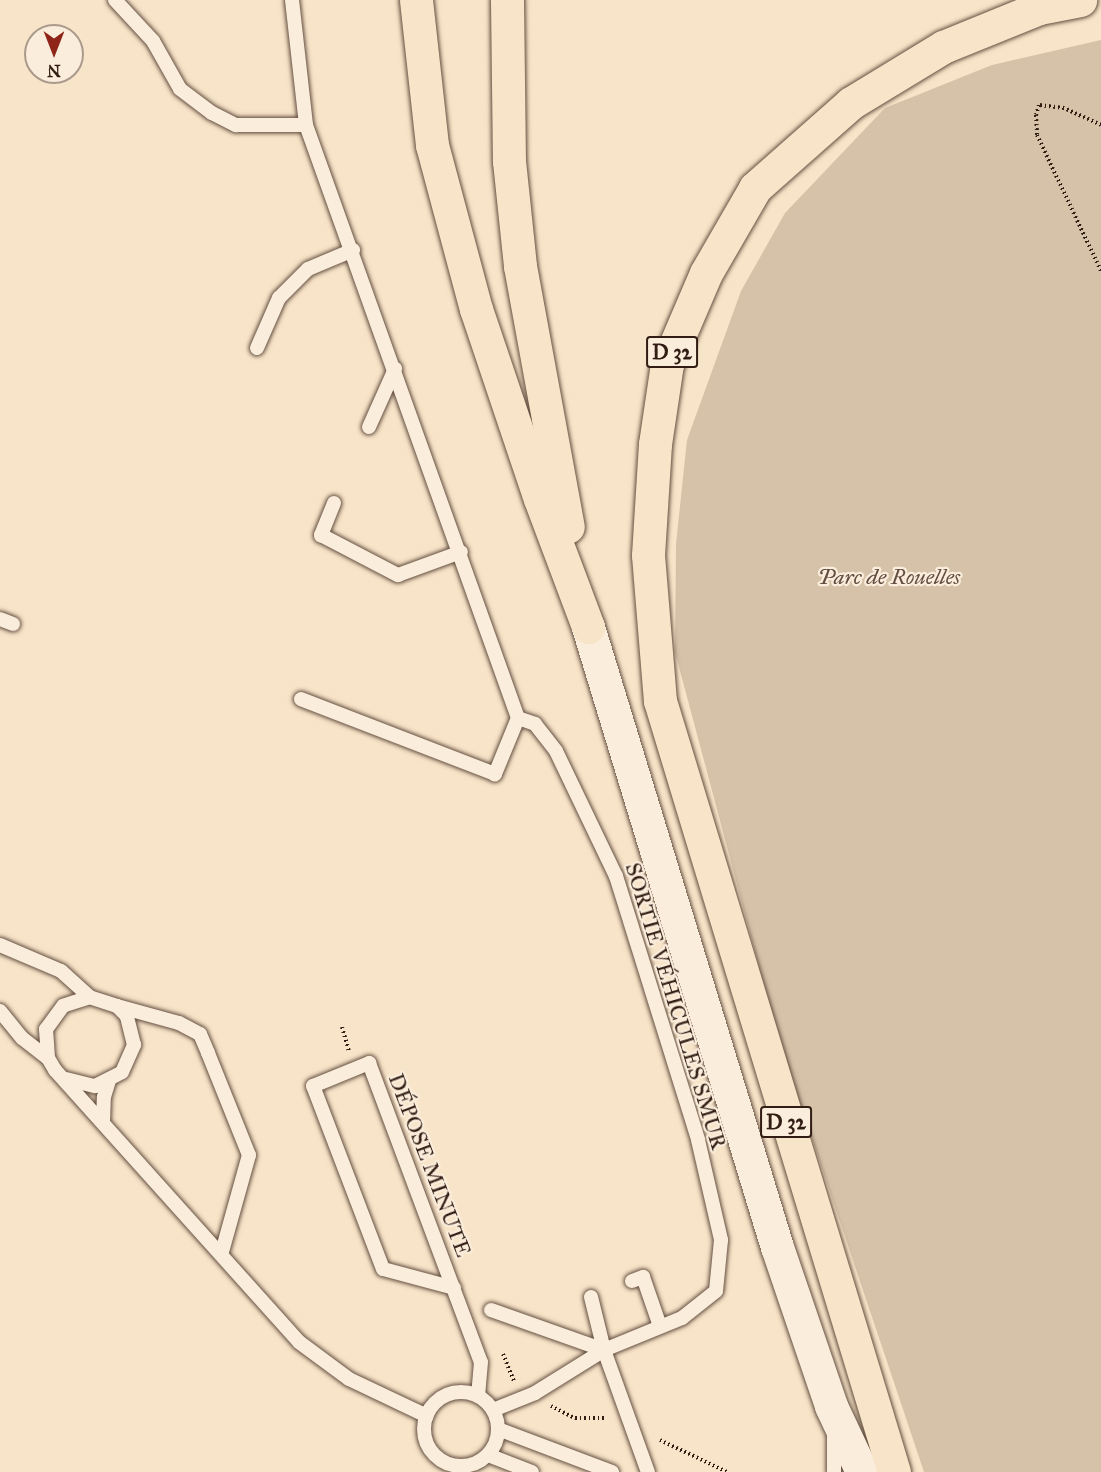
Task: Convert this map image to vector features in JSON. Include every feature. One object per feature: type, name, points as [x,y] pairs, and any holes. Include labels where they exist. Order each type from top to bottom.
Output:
[{"type":"highway","points":[[416,0],[432,145],[477,309],[540,499],[588,627]]},
{"type":"highway","name":"D 32","points":[[507,0],[509,160],[520,266],[588,627]]},
{"type":"highway","name":"D 32","points":[[894,1472],[850,1339],[660,701],[648,555],[656,444],[667,364],[706,273],[755,188],[851,103],[943,47],[1039,8],[1080,0]]},
{"type":"main road","name":"D 32","points":[[588,627],[777,1247],[831,1406],[862,1472]]},
{"type":"lane","points":[[115,0],[153,41],[180,89],[212,113],[236,125],[258,128],[306,124]]},
{"type":"lane","points":[[292,0],[306,124],[396,369],[518,718],[495,774],[301,699]]},
{"type":"lane","points":[[257,348],[279,298],[308,269],[353,250]]},
{"type":"lane","points":[[369,427],[396,369]]},
{"type":"lane","points":[[334,503],[321,535],[398,575],[461,552]]},
{"type":"lane","name":"SORTIE VÉHICULES SMUR","points":[[492,1410],[535,1393],[604,1350],[682,1318],[716,1291],[721,1240],[698,1140],[616,876],[556,751],[535,724],[518,718]]},
{"type":"lane","points":[[0,945],[61,971],[90,997],[179,1023],[200,1035],[249,1155],[222,1252]]},
{"type":"lane","points":[[48,1058],[46,1029],[53,1016],[63,1006],[90,997]]},
{"type":"lane","points":[[66,1079],[94,1086],[109,1081],[122,1072],[134,1045],[130,1023],[117,1006]]},
{"type":"lane","points":[[0,1011],[22,1038],[48,1058],[222,1252],[299,1342],[349,1379],[427,1416]]},
{"type":"lane","name":"DÉPOSE MINUTE","points":[[454,1288],[383,1269],[313,1086],[369,1063],[454,1288],[481,1362],[478,1396]]},
{"type":"lane","points":[[103,1122],[104,1097],[109,1081]]},
{"type":"lane","points":[[632,1281],[643,1277],[660,1326]]},
{"type":"lane","points":[[591,1297],[604,1350],[648,1472]]},
{"type":"lane","points":[[491,1310],[604,1350]]},
{"type":"lane","points":[[448,1395],[478,1396],[492,1410],[498,1429],[488,1455],[465,1469],[447,1463],[430,1449],[425,1438],[427,1416],[448,1395]]},
{"type":"lane","points":[[831,1406],[834,1472]]},
{"type":"lane","points":[[498,1429],[612,1472]]},
{"type":"lane","points":[[488,1455],[532,1472]]},
{"type":"path","points":[[1101,125],[1064,108],[1039,105],[1036,115],[1037,135],[1101,271]]},
{"type":"green space","name":"Parc de Rouelles","points":[[1101,40],[1101,1472],[924,1472],[777,1034],[675,652],[676,544],[687,440],[741,291],[785,213],[885,108],[992,65]]}]
